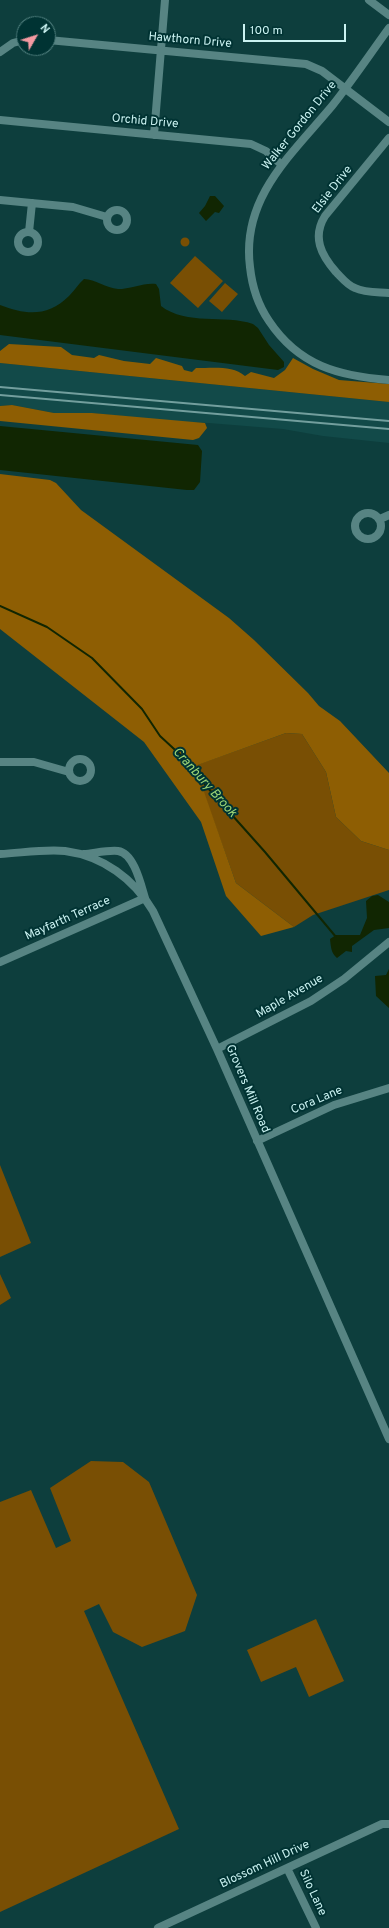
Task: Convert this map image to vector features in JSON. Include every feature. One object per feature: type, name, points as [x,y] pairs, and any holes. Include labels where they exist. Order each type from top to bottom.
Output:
[{"type":"street","points":[[154,135],[165,0]]},
{"type":"street","points":[[369,0],[389,15]]},
{"type":"street","name":"Walker Gordon Drive","points":[[389,28],[346,89],[282,165],[258,203],[249,236],[248,246],[251,277],[261,306],[273,327],[281,337],[310,360],[334,372],[346,375],[389,380]]},
{"type":"street","name":"Hawthorn Drive","points":[[56,41],[304,63],[319,69],[389,122]]},
{"type":"street","points":[[0,52],[16,42]]},
{"type":"street","name":"Orchid Drive","points":[[0,120],[251,144],[266,151],[282,165]]},
{"type":"street","name":"Elsie Drive","points":[[389,138],[326,216],[320,227],[319,239],[321,251],[325,259],[348,284],[361,290],[389,293]]},
{"type":"street","points":[[0,200],[73,207],[107,217]]},
{"type":"street","points":[[29,232],[32,203]]},
{"type":"street","points":[[380,519],[389,515]]},
{"type":"street","points":[[0,762],[34,762],[69,772]]},
{"type":"street","name":"Grovers Mill Road","points":[[0,854],[50,851],[81,854],[110,866],[124,876],[145,898],[154,911],[217,1049],[389,1439]]},
{"type":"street","points":[[81,854],[118,851],[123,852],[128,856],[138,876],[145,898]]},
{"type":"street","name":"Mayfarth Terrace","points":[[0,962],[145,898]]},
{"type":"street","name":"Maple Avenue","points":[[217,1049],[291,1013],[311,1001],[344,978],[389,942]]},
{"type":"street","name":"Cora Lane","points":[[257,1142],[334,1105],[389,1088]]},
{"type":"street","name":"Blossom Hill Drive","points":[[158,1928],[386,1824]]},
{"type":"street","name":"Silo Lane","points":[[288,1868],[316,1928]]},
{"type":"shaded area","points":[[210,196],[215,196],[224,206],[219,213],[215,212],[206,221],[199,213],[205,206]]},
{"type":"shaded area","points":[[183,238],[187,238],[189,242],[187,246],[183,246],[181,244],[181,240]]},
{"type":"shaded area","points":[[195,256],[223,281],[198,308],[170,283]]},
{"type":"shaded area","points":[[84,279],[92,280],[118,289],[156,284],[159,289],[161,306],[171,312],[194,318],[242,321],[253,324],[258,328],[269,345],[284,362],[284,367],[278,370],[0,335],[0,305],[19,311],[45,311],[61,303]]},
{"type":"shaded area","points":[[225,283],[238,294],[222,312],[209,301]]},
{"type":"shaded area","points":[[9,344],[61,347],[72,355],[94,358],[99,355],[124,361],[150,364],[156,358],[182,366],[184,370],[192,372],[196,368],[222,368],[235,370],[245,376],[251,372],[274,378],[285,370],[293,358],[313,369],[339,380],[389,384],[389,402],[0,363],[0,351]]},
{"type":"shaded area","points":[[0,363],[389,402],[389,443],[323,436],[283,429],[178,422],[92,413],[54,413],[12,405],[0,406]]},
{"type":"shaded area","points":[[12,405],[54,413],[92,413],[205,423],[207,428],[199,438],[193,440],[0,421],[0,406]]},
{"type":"shaded area","points":[[0,426],[198,445],[202,451],[200,482],[194,490],[187,490],[0,470]]},
{"type":"shaded area","points":[[0,474],[50,480],[56,483],[81,510],[229,618],[254,640],[308,693],[319,706],[340,721],[389,773],[389,850],[361,841],[336,817],[326,772],[302,734],[286,733],[195,766],[236,883],[294,927],[261,936],[226,896],[201,822],[144,742],[0,629]]},
{"type":"shaded area","points":[[286,733],[302,734],[326,772],[336,817],[361,841],[389,850],[389,890],[313,915],[294,927],[236,883],[194,766]]},
{"type":"shaded area","points":[[378,895],[389,902],[389,928],[374,930],[352,946],[352,952],[346,951],[337,958],[332,952],[330,939],[336,935],[360,935],[367,918],[366,901],[372,896]]},
{"type":"shaded area","points":[[389,969],[389,1008],[376,996],[375,976],[386,975]]},
{"type":"shaded area","points":[[0,1165],[31,1243],[0,1257]]},
{"type":"shaded area","points":[[0,1274],[11,1298],[0,1305]]},
{"type":"shaded area","points":[[91,1461],[123,1462],[149,1482],[197,1595],[185,1631],[142,1647],[113,1632],[99,1604],[84,1611],[179,1829],[0,1912],[0,1502],[31,1490],[56,1548],[71,1541],[50,1488]]},
{"type":"shaded area","points":[[316,1619],[344,1681],[309,1697],[296,1667],[261,1682],[247,1650]]},
{"type":"waterway","name":"Cranbury Brook","points":[[0,606],[47,627],[92,658],[142,709],[160,736],[186,760],[207,787],[265,852],[336,937]]},
{"type":"railway","points":[[0,387],[389,421]]},
{"type":"railway","points":[[0,395],[389,429]]}]
